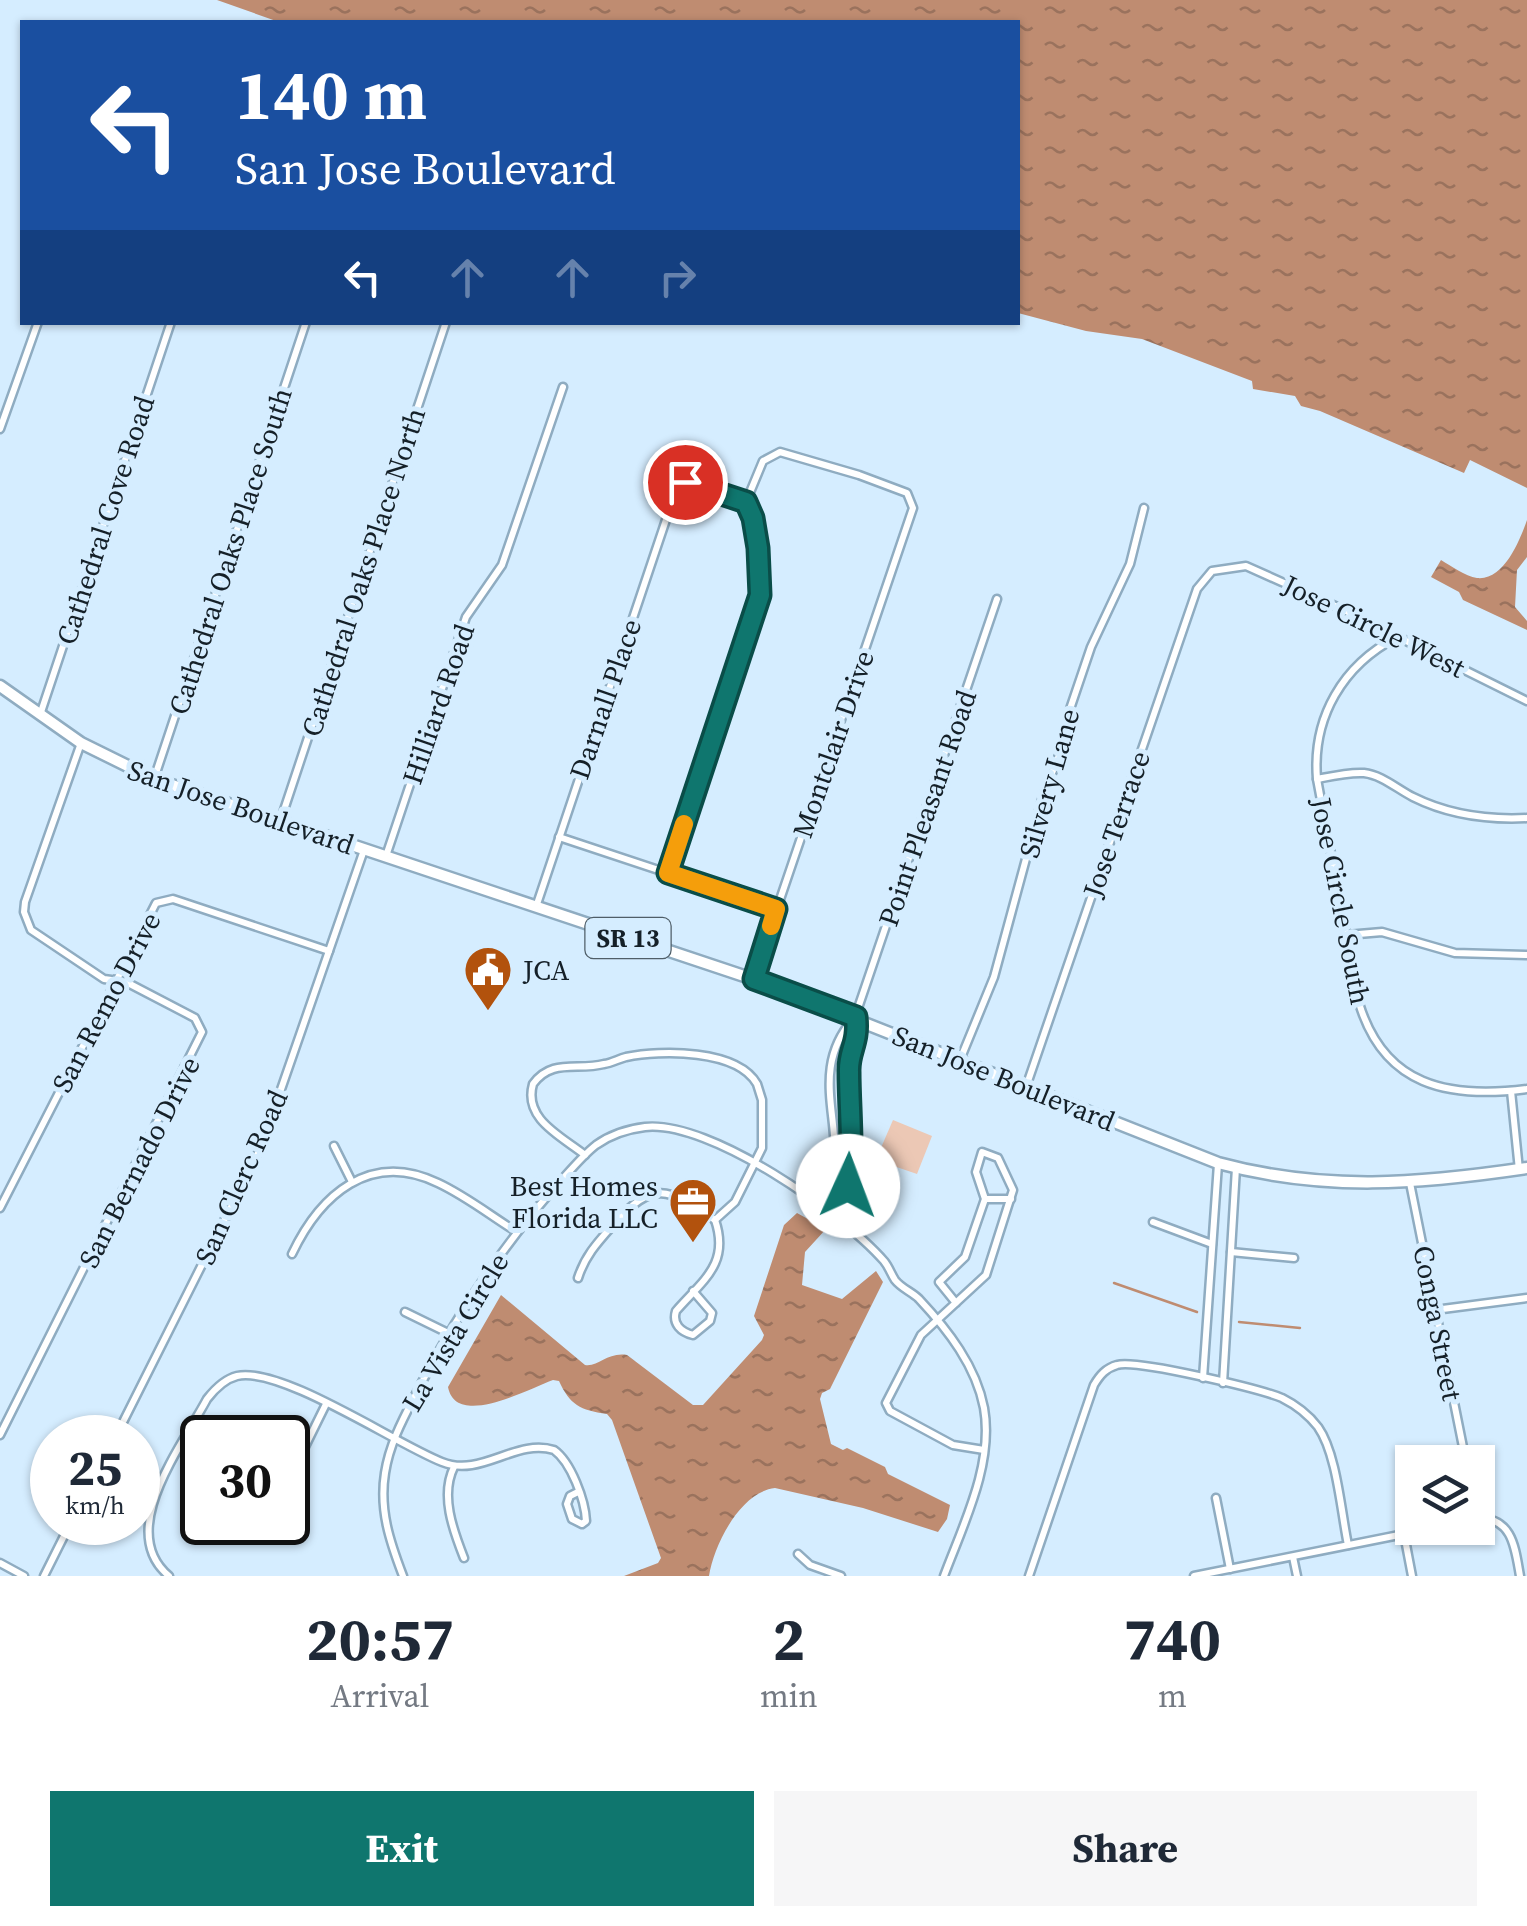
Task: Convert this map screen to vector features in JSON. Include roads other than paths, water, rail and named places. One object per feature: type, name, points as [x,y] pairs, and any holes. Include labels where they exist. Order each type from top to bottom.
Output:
[{"type":"main road","name":"San Jose Boulevard","points":[[0,686],[81,743],[154,779],[754,979],[1218,1163],[1327,1183],[1410,1183],[1523,1169]]},
{"type":"street","points":[[0,429],[37,325]]},
{"type":"street","name":"Cathedral Cove Road","points":[[39,717],[169,325]]},
{"type":"street","name":"Cathedral Oaks Place South","points":[[154,779],[305,325]]},
{"type":"street","name":"Cathedral Oaks Place North","points":[[280,822],[445,325]]},
{"type":"street","name":"Hilliard Road","points":[[386,857],[466,617],[502,565],[563,387]]},
{"type":"street","name":"Montclair Drive","points":[[746,502],[763,461],[780,452],[907,494],[912,508],[754,979]]},
{"type":"street","name":"Darnall Place","points":[[536,907],[677,486],[690,482],[746,502]]},
{"type":"street","points":[[668,873],[760,595],[758,548],[746,502]]},
{"type":"street","name":"Silvery Lane","points":[[960,1060],[994,977],[1070,709],[1091,646],[1130,564],[1144,508]]},
{"type":"street","name":"Jose Circle West","points":[[1216,568],[1246,566],[1299,588],[1527,701]]},
{"type":"street","name":"Jose Terrace","points":[[1026,1087],[1197,589],[1216,568]]},
{"type":"street","name":"Point Pleasant Road","points":[[832,1213],[848,1186],[850,1060],[858,1038],[856,1017],[997,600]]},
{"type":"street","name":"Jose Circle South","points":[[1396,636],[1366,656],[1336,692],[1320,730],[1317,779],[1364,1021],[1386,1057],[1412,1077],[1432,1086],[1464,1091],[1527,1090]]},
{"type":"street","name":"San Bernado Drive","points":[[0,1435],[202,1032],[195,1018],[126,982],[104,979],[31,930],[24,912],[81,743]]},
{"type":"street","points":[[1317,779],[1364,773],[1416,799],[1454,812],[1489,818],[1527,818]]},
{"type":"street","points":[[559,838],[776,909]]},
{"type":"street","name":"San Clerc Road","points":[[127,1415],[261,1148],[364,850]]},
{"type":"street","name":"San Remo Drive","points":[[0,1208],[151,910],[164,900],[173,899],[329,950]]},
{"type":"street","points":[[1346,936],[1382,932],[1436,950],[1527,955]]},
{"type":"street","name":"Point Pleasant Road","points":[[820,1202],[832,1182],[836,1154],[828,1075],[843,1031],[856,1017]]},
{"type":"street","points":[[585,1155],[537,1118],[531,1108],[533,1084],[549,1069],[658,1054],[716,1058],[736,1065],[753,1076],[760,1093],[764,1140],[735,1202],[715,1220]]},
{"type":"street","points":[[1511,1091],[1523,1169]]},
{"type":"street","points":[[830,1114],[850,1112]]},
{"type":"street","name":"La Vista Circle","points":[[403,1576],[391,1544],[384,1506],[385,1473],[394,1439],[448,1333],[476,1286],[516,1232],[585,1155],[619,1133],[656,1126],[691,1133],[820,1202],[887,1263],[896,1281],[919,1299],[964,1355],[976,1380],[986,1420],[984,1450],[944,1576]]},
{"type":"street","points":[[334,1146],[352,1182]]},
{"type":"street","points":[[956,1303],[939,1282],[965,1257],[986,1200],[976,1172],[982,1152],[998,1158],[1013,1190],[986,1276],[956,1303],[935,1320],[921,1334],[886,1404],[890,1411],[953,1445],[984,1450]]},
{"type":"street","points":[[836,1154],[849,1154]]},
{"type":"street","points":[[1203,1378],[1218,1163]]},
{"type":"street","points":[[1222,1383],[1236,1168]]},
{"type":"street","points":[[292,1254],[314,1215],[333,1195],[352,1182],[387,1173],[420,1176],[449,1188],[516,1232]]},
{"type":"street","name":"Conga Street","points":[[1410,1183],[1463,1445]]},
{"type":"street","points":[[578,1278],[584,1258],[642,1196],[661,1193],[715,1220],[722,1249],[714,1266],[676,1311],[677,1326],[693,1335],[700,1333],[712,1314],[693,1291]]},
{"type":"street","points":[[986,1200],[1011,1199]]},
{"type":"street","points":[[1153,1222],[1212,1244]]},
{"type":"street","points":[[1231,1252],[1294,1258]]},
{"type":"street","points":[[1435,1310],[1527,1298]]},
{"type":"street","points":[[404,1312],[448,1333]]},
{"type":"street","points":[[1029,1576],[1094,1384],[1113,1366],[1128,1363],[1203,1378],[1298,1407],[1316,1425],[1330,1453],[1348,1546]]},
{"type":"street","points":[[169,1576],[153,1558],[147,1536],[150,1512],[212,1392],[237,1376],[262,1377],[455,1466],[479,1465],[533,1447],[548,1448],[562,1456],[578,1492],[586,1517],[582,1524],[572,1519],[567,1504],[570,1496],[578,1492]]},
{"type":"street","points":[[310,1436],[326,1404]]},
{"type":"street","points":[[455,1466],[450,1479],[449,1512],[464,1558]]},
{"type":"street","points":[[1216,1498],[1230,1569]]},
{"type":"street","points":[[1495,1522],[1510,1533],[1520,1576]]},
{"type":"street","points":[[1194,1576],[1395,1536]]},
{"type":"street","points":[[44,1576],[60,1545]]},
{"type":"street","points":[[1406,1545],[1412,1576]]},
{"type":"street","points":[[798,1554],[810,1565],[841,1576]]},
{"type":"street","points":[[1293,1556],[1297,1576]]},
{"type":"street","points":[[0,1564],[24,1576]]},
{"type":"water","points":[[217,0],[1527,0],[1527,488],[1470,460],[1464,473],[1301,406],[1295,396],[1253,389],[1252,381],[1142,339],[1086,331],[1020,314],[1020,20],[273,20]]},
{"type":"water","points":[[1527,520],[1527,557],[1517,570],[1515,607],[1527,621],[1527,630],[1463,600],[1459,592],[1431,577],[1441,560],[1477,578],[1495,573],[1510,558]]},
{"type":"water","points":[[797,1213],[826,1229],[805,1252],[802,1285],[842,1299],[876,1271],[883,1282],[830,1389],[820,1399],[831,1444],[885,1467],[888,1474],[950,1505],[947,1519],[938,1532],[863,1508],[775,1488],[762,1492],[740,1509],[716,1550],[709,1576],[624,1576],[658,1563],[661,1558],[607,1414],[577,1405],[559,1381],[478,1406],[454,1399],[448,1387],[501,1295],[585,1365],[627,1355],[693,1405],[703,1405],[762,1340],[764,1335],[754,1316],[784,1225]]},
{"type":"waterway","points":[[1114,1283],[1197,1312]]},
{"type":"waterway","points":[[1239,1322],[1300,1328]]},
{"type":"place","name":"JCA","points":[[488,1012]]},
{"type":"place","name":"Best Homes Florida LLC","points":[[693,1244]]}]
